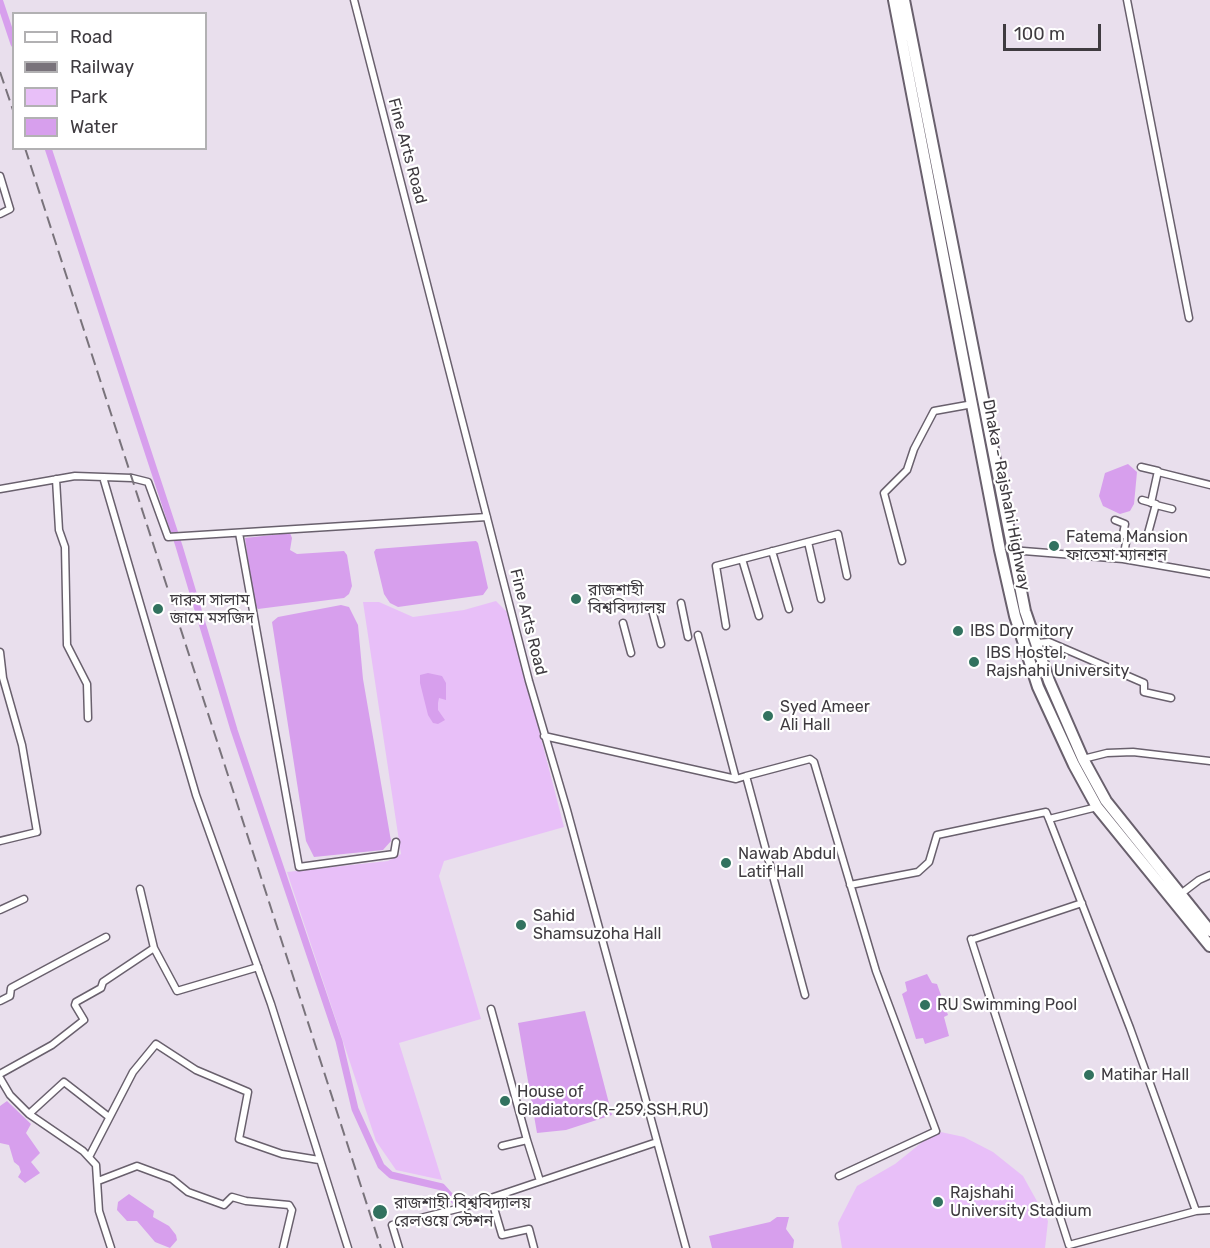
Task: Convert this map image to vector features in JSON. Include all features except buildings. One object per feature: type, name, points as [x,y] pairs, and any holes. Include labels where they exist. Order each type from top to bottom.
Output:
[{"type":"highway","name":"Dhaka - Rajshahi Highway","points":[[894,0],[1000,550],[1015,616],[1038,687],[1074,765],[1097,807],[1210,931]]},
{"type":"highway","name":"Dhaka - Rajshahi Highway","points":[[904,0],[1025,611],[1048,681],[1083,759],[1106,801],[1210,946]]},
{"type":"street","name":"Fine Arts Road","points":[[354,0],[544,736],[686,1248]]},
{"type":"street","points":[[1127,0],[1189,318]]},
{"type":"street","points":[[0,176],[10,210],[0,214]]},
{"type":"street","points":[[902,561],[884,493],[907,470],[914,449],[934,411],[973,404]]},
{"type":"street","points":[[1141,467],[1210,485]]},
{"type":"street","points":[[1147,537],[1158,472]]},
{"type":"street","points":[[0,489],[56,479],[103,477],[132,478],[148,482],[168,537],[487,517]]},
{"type":"street","points":[[103,477],[196,795],[258,967],[348,1248]]},
{"type":"street","points":[[56,479],[59,530],[65,547],[68,645],[87,684],[88,718]]},
{"type":"street","points":[[1142,500],[1172,508]]},
{"type":"street","points":[[1115,520],[1125,524],[1123,534],[1127,537],[1123,559]]},
{"type":"street","points":[[239,532],[299,867],[394,854],[396,842]]},
{"type":"street","points":[[726,627],[716,566],[838,534],[847,576]]},
{"type":"street","points":[[808,542],[821,599]]},
{"type":"street","points":[[1000,550],[1123,559],[1210,574]]},
{"type":"street","points":[[772,551],[789,609]]},
{"type":"street","points":[[742,559],[759,616]]},
{"type":"street","points":[[681,603],[688,637]]},
{"type":"street","points":[[652,610],[661,644]]},
{"type":"street","points":[[623,623],[631,653]]},
{"type":"street","points":[[698,635],[736,779]]},
{"type":"street","points":[[1036,643],[1050,642],[1144,683],[1144,692],[1171,698]]},
{"type":"street","points":[[0,652],[3,678],[22,746],[37,832],[0,842]]},
{"type":"street","points":[[544,736],[736,779],[813,760],[876,971],[936,1131],[839,1176]]},
{"type":"street","points":[[1083,759],[1107,753],[1133,752],[1210,761]]},
{"type":"street","points":[[746,776],[806,994]]},
{"type":"street","points":[[1049,819],[1097,807]]},
{"type":"street","points":[[849,885],[918,872],[929,862],[937,835],[1046,812],[1196,1211]]},
{"type":"street","points":[[1177,897],[1199,880],[1210,875]]},
{"type":"street","points":[[140,889],[154,948],[177,991],[258,967]]},
{"type":"street","points":[[0,910],[24,899]]},
{"type":"street","points":[[1082,903],[973,939],[1067,1247],[1196,1211],[1210,1210]]},
{"type":"street","points":[[0,1001],[10,996],[10,988],[106,938]]},
{"type":"street","points":[[111,1248],[99,1211],[96,1165],[89,1157],[29,1114],[10,1095],[0,1076],[52,1045],[84,1020],[75,1005],[76,1002],[101,988],[103,982],[154,948]]},
{"type":"street","points":[[491,1009],[540,1181]]},
{"type":"street","points":[[89,1157],[133,1072],[156,1044],[196,1070],[248,1092],[239,1139],[282,1154],[319,1160]]},
{"type":"street","points":[[29,1114],[64,1082],[109,1118]]},
{"type":"street","points":[[502,1146],[527,1140]]},
{"type":"street","points":[[399,1248],[392,1225],[491,1198],[657,1142]]},
{"type":"street","points":[[98,1180],[137,1166],[172,1179],[188,1192],[224,1205],[232,1197],[289,1205],[292,1210],[283,1248]]},
{"type":"street","points":[[491,1198],[502,1235],[529,1229],[534,1248]]},
{"type":"green space","points":[[496,601],[509,614],[564,827],[444,861],[439,876],[481,1019],[399,1043],[442,1180],[396,1170],[376,1141],[287,872],[388,861],[401,854],[363,602],[379,602],[413,617],[464,610]]},
{"type":"green space","name":"Rajshahi University Stadium","points":[[936,1131],[964,1137],[993,1152],[1023,1176],[1048,1221],[1045,1248],[842,1248],[838,1223],[857,1186],[895,1164]]},
{"type":"water","points":[[1128,464],[1137,472],[1134,504],[1130,511],[1120,514],[1103,506],[1099,496],[1105,473]]},
{"type":"water","points":[[290,533],[292,538],[290,550],[297,554],[344,551],[347,555],[352,586],[349,594],[344,598],[258,609],[254,604],[245,538]]},
{"type":"water","points":[[476,541],[488,588],[483,595],[398,607],[390,603],[384,594],[374,552],[376,549]]},
{"type":"water","points":[[341,605],[349,607],[358,625],[363,679],[391,841],[383,850],[314,857],[306,841],[272,622],[278,617]]},
{"type":"water","points":[[428,673],[442,676],[446,683],[446,700],[439,698],[438,703],[438,710],[445,720],[438,724],[433,723],[428,715],[420,683],[420,675]]},
{"type":"water","name":"RU Swimming Pool","points":[[927,974],[932,983],[937,984],[948,1015],[944,1017],[949,1036],[925,1044],[923,1038],[916,1039],[902,994],[907,991],[905,982]]},
{"type":"water","points":[[585,1011],[612,1115],[566,1130],[537,1133],[518,1023]]},
{"type":"water","points":[[7,1101],[31,1124],[26,1133],[40,1153],[31,1162],[40,1173],[25,1183],[18,1177],[21,1172],[19,1166],[14,1162],[9,1145],[0,1143],[0,1106]]},
{"type":"water","points":[[129,1194],[154,1211],[153,1217],[169,1226],[176,1235],[177,1240],[170,1248],[155,1242],[137,1221],[127,1221],[117,1210],[118,1202]]},
{"type":"water","points":[[777,1217],[789,1217],[786,1229],[794,1240],[793,1248],[712,1248],[709,1236],[770,1222]]},
{"type":"waterway","points":[[0,2],[12,38]]},
{"type":"waterway","points":[[49,150],[179,546],[234,730],[339,1041],[355,1109],[381,1166],[391,1175],[442,1187],[461,1208]]},
{"type":"railway","points":[[0,72],[12,107]]},
{"type":"railway","points":[[26,150],[381,1248]]},
{"type":"place","name":"Fatema Mansion ফাতেমা ম্যানশন","points":[[1054,546]]},
{"type":"place","name":"রাজশাহী বিশ্ববিদ্যালয়","points":[[576,599]]},
{"type":"place","name":"দারুস সালাম জামে মসজিদ","points":[[158,609]]},
{"type":"place","name":"IBS Dormitory","points":[[958,631]]},
{"type":"place","name":"IBS Hostel, Rajshahi University","points":[[974,662]]},
{"type":"place","name":"Syed Ameer Ali Hall","points":[[768,716]]},
{"type":"place","name":"Nawab Abdul Latif Hall","points":[[726,863]]},
{"type":"place","name":"Sahid Shamsuzoha Hall","points":[[521,925]]},
{"type":"place","name":"RU Swimming Pool","points":[[925,1005]]},
{"type":"place","name":"Matihar Hall","points":[[1089,1075]]},
{"type":"place","name":"House of Gladiators(R-259,SSH,RU)","points":[[505,1101]]},
{"type":"place","name":"Rajshahi University Stadium","points":[[938,1202]]},
{"type":"place","name":"রাজশাহী বিশ্ববিদ্যালয় রেলওয়ে স্টেশন","points":[[380,1212]]}]
